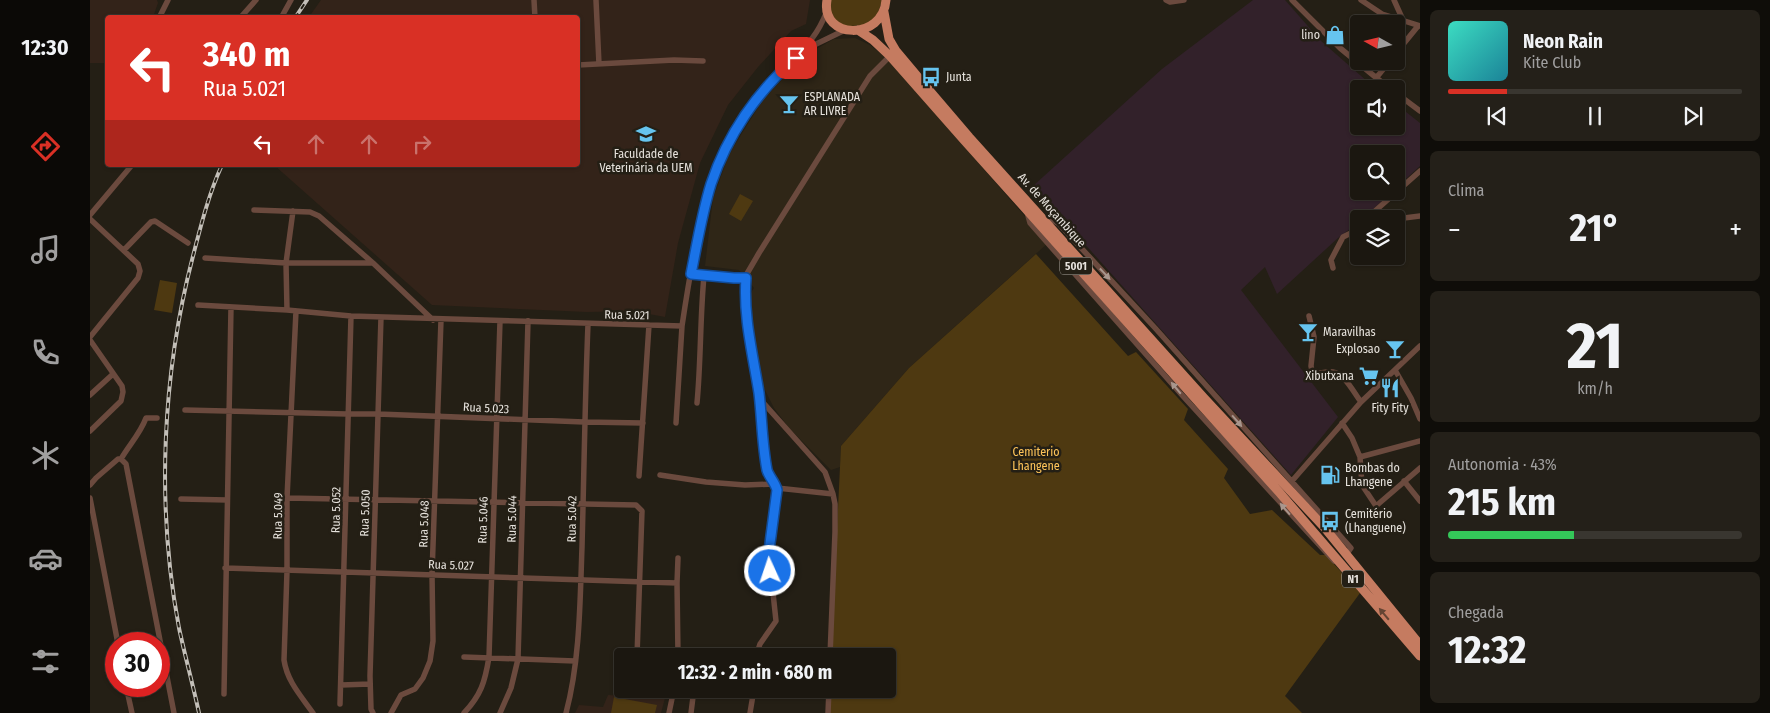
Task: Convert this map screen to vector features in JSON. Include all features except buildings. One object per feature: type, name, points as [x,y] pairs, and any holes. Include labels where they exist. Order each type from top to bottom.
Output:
[{"type":"highway","points":[[827,0],[827,11],[834,23],[845,30],[858,30],[874,25],[884,12],[886,0]]},
{"type":"highway","name":"Av. de Moçambique","points":[[884,12],[890,38],[896,51],[969,137],[1204,398],[1324,527]]},
{"type":"highway","name":"Av. de Moçambique","points":[[858,30],[873,40],[890,56],[1291,506]]},
{"type":"highway","name":"N1","points":[[1291,506],[1418,651]]},
{"type":"highway","name":"N1","points":[[1324,527],[1418,651]]},
{"type":"street","points":[[160,15],[168,0]]},
{"type":"street","points":[[243,15],[256,0]]},
{"type":"street","points":[[283,15],[291,0]]},
{"type":"street","points":[[534,0],[535,15]]},
{"type":"street","points":[[596,0],[599,64]]},
{"type":"street","points":[[1166,0],[1170,2],[1184,0]]},
{"type":"street","points":[[1292,0],[1340,48],[1379,80]]},
{"type":"street","points":[[1361,0],[1386,15]]},
{"type":"street","points":[[1394,0],[1401,15]]},
{"type":"street","points":[[676,422],[682,326],[691,274],[712,184],[732,138],[744,117],[768,86],[816,36],[827,11]]},
{"type":"street","points":[[1405,21],[1417,25],[1405,41]]},
{"type":"street","points":[[800,54],[816,43],[845,30]]},
{"type":"street","points":[[759,648],[776,621],[769,555],[776,486],[768,473],[760,398],[745,308],[746,278],[759,253],[870,76],[890,56]]},
{"type":"street","points":[[580,65],[674,60],[703,61]]},
{"type":"street","points":[[1376,78],[1383,70]]},
{"type":"street","points":[[1405,100],[1420,111]]},
{"type":"street","points":[[90,215],[130,167]]},
{"type":"street","points":[[1376,210],[1420,171]]},
{"type":"street","points":[[254,210],[310,212],[319,216],[373,263],[433,320]]},
{"type":"street","points":[[287,310],[286,263],[293,211]]},
{"type":"street","points":[[1027,211],[1032,225],[1180,394],[1322,550],[1335,563],[1344,568]]},
{"type":"street","points":[[1405,218],[1420,216]]},
{"type":"street","points":[[90,219],[138,264],[140,271],[138,278],[90,339],[122,386],[123,397],[90,431]]},
{"type":"street","points":[[1044,220],[1054,221],[1063,228],[1292,481],[1351,548],[1346,554]]},
{"type":"street","points":[[124,250],[151,222],[155,221],[188,242]]},
{"type":"street","points":[[1333,268],[1331,260],[1343,237],[1350,233]]},
{"type":"street","points":[[205,258],[286,263],[373,263]]},
{"type":"street","points":[[691,274],[746,278]]},
{"type":"street","points":[[697,403],[704,276]]},
{"type":"street","name":"Rua 5.021","points":[[198,305],[433,320],[500,320],[682,326]]},
{"type":"street","points":[[224,694],[231,307]]},
{"type":"street","name":"Rua 5.049","points":[[296,311],[287,498],[284,660],[290,680],[313,713]]},
{"type":"street","name":"Rua 5.052","points":[[340,704],[351,316]]},
{"type":"street","points":[[1310,316],[1314,337],[1312,371],[1316,374],[1329,371],[1336,372],[1344,379],[1361,402]]},
{"type":"street","name":"Rua 5.050","points":[[372,711],[370,684],[381,317]]},
{"type":"street","name":"Rua 5.048","points":[[391,713],[401,695],[415,689],[423,678],[430,661],[433,641],[432,574],[441,320]]},
{"type":"street","name":"Rua 5.046","points":[[464,713],[482,690],[486,679],[489,657],[500,320]]},
{"type":"street","name":"Rua 5.044","points":[[500,713],[511,688],[518,659],[528,322]]},
{"type":"street","name":"Rua 5.042","points":[[566,713],[573,688],[581,579],[588,324]]},
{"type":"street","points":[[639,476],[649,325]]},
{"type":"street","points":[[1292,481],[1361,402],[1420,346]]},
{"type":"street","points":[[1395,370],[1412,398],[1420,419]]},
{"type":"street","points":[[90,395],[113,374]]},
{"type":"street","points":[[760,398],[825,472],[833,494],[835,532],[830,648]]},
{"type":"street","name":"Rua 5.023","points":[[185,410],[642,423]]},
{"type":"street","points":[[90,485],[103,471],[118,459],[121,459],[139,434],[146,418],[157,418]]},
{"type":"street","points":[[1342,424],[1352,438],[1360,457],[1362,485],[1376,506],[1420,468]]},
{"type":"street","points":[[1360,457],[1420,441]]},
{"type":"street","points":[[121,459],[126,464],[174,713]]},
{"type":"street","points":[[660,475],[706,482],[776,486],[833,494]]},
{"type":"street","points":[[1404,481],[1420,501]]},
{"type":"street","points":[[90,498],[116,632]]},
{"type":"street","points":[[287,498],[636,505],[642,511],[637,648]]},
{"type":"street","points":[[181,499],[227,500]]},
{"type":"street","points":[[90,541],[98,539]]},
{"type":"street","points":[[678,558],[678,648]]},
{"type":"street","name":"Rua 5.027","points":[[226,568],[640,580],[677,583]]},
{"type":"street","points":[[464,656],[575,661]]},
{"type":"street","points":[[341,685],[370,684]]},
{"type":"street","points":[[128,697],[132,713]]},
{"type":"street","points":[[669,713],[672,698]]},
{"type":"street","points":[[691,713],[693,698]]},
{"type":"street","points":[[750,713],[752,698]]},
{"type":"street","points":[[828,713],[829,698]]},
{"type":"shaded area","points":[[90,0],[157,0],[158,3],[154,15],[105,15],[105,63],[90,63]]},
{"type":"shaded area","name":"Faculdade de Veterinária da UEM","points":[[321,0],[810,0],[806,24],[791,31],[758,67],[728,105],[700,163],[678,243],[665,317],[633,311],[587,312],[432,305],[276,167],[580,167],[580,15],[310,15]]},
{"type":"shaded area","points":[[1253,0],[1285,0],[1321,41],[1350,66],[1350,70],[1354,70],[1366,80],[1350,80],[1350,135],[1405,135],[1405,111],[1420,123],[1420,166],[1405,180],[1405,145],[1350,145],[1350,200],[1383,200],[1372,210],[1350,210],[1350,229],[1277,294],[1265,267],[1241,290],[1338,417],[1291,475],[1033,186],[1162,69]]},
{"type":"shaded area","points":[[855,38],[870,45],[891,62],[1048,243],[909,368],[841,446],[840,467],[831,470],[789,428],[774,408],[762,384],[748,297],[754,288],[739,270],[705,266],[713,198],[729,154],[762,101],[791,69],[811,52],[834,39]]},
{"type":"shaded area","points":[[608,695],[614,695],[614,698],[665,698],[661,713],[575,713],[579,705],[603,707]]},
{"type":"green space","points":[[825,0],[882,0],[875,24],[839,27]]},
{"type":"green space","points":[[740,194],[753,201],[741,221],[729,214]]},
{"type":"green space","name":"Cemiterio Lhangene","points":[[1036,254],[1128,356],[1136,352],[1188,409],[1184,420],[1228,469],[1224,478],[1250,514],[1272,510],[1320,555],[1326,555],[1360,593],[1285,696],[1302,713],[829,713],[830,698],[896,698],[896,648],[831,648],[841,446],[909,368]]},
{"type":"green space","points":[[160,280],[177,283],[172,313],[154,310]]},
{"type":"green space","points":[[614,697],[657,705],[655,713],[611,713]]},
{"type":"railway","points":[[297,15],[307,0]]},
{"type":"railway","points":[[199,713],[179,628],[172,582],[167,535],[166,441],[174,347],[183,301],[202,221],[221,167]]},
{"type":"place","name":"lino","points":[[1335,35]]},
{"type":"place","name":"Junta","points":[[931,77]]},
{"type":"place","name":"ESPLANADA AR LIVRE","points":[[789,104]]},
{"type":"place","name":"Faculdade de Veterinária da UEM","points":[[646,134]]},
{"type":"place","name":"Maravilhas","points":[[1308,332]]},
{"type":"place","name":"Explosao","points":[[1395,349]]},
{"type":"place","name":"Xibutxana","points":[[1369,376]]},
{"type":"place","name":"Fity Fity","points":[[1390,388]]},
{"type":"place","name":"Bombas do Lhangene","points":[[1330,475]]},
{"type":"place","name":"Cemitério (Lhanguene)","points":[[1330,521]]},
{"type":"route","points":[[770,571],[769,551],[777,488],[768,473],[765,455],[760,398],[745,308],[746,278],[691,274],[705,205],[721,160],[735,131],[768,86],[796,58]]}]
